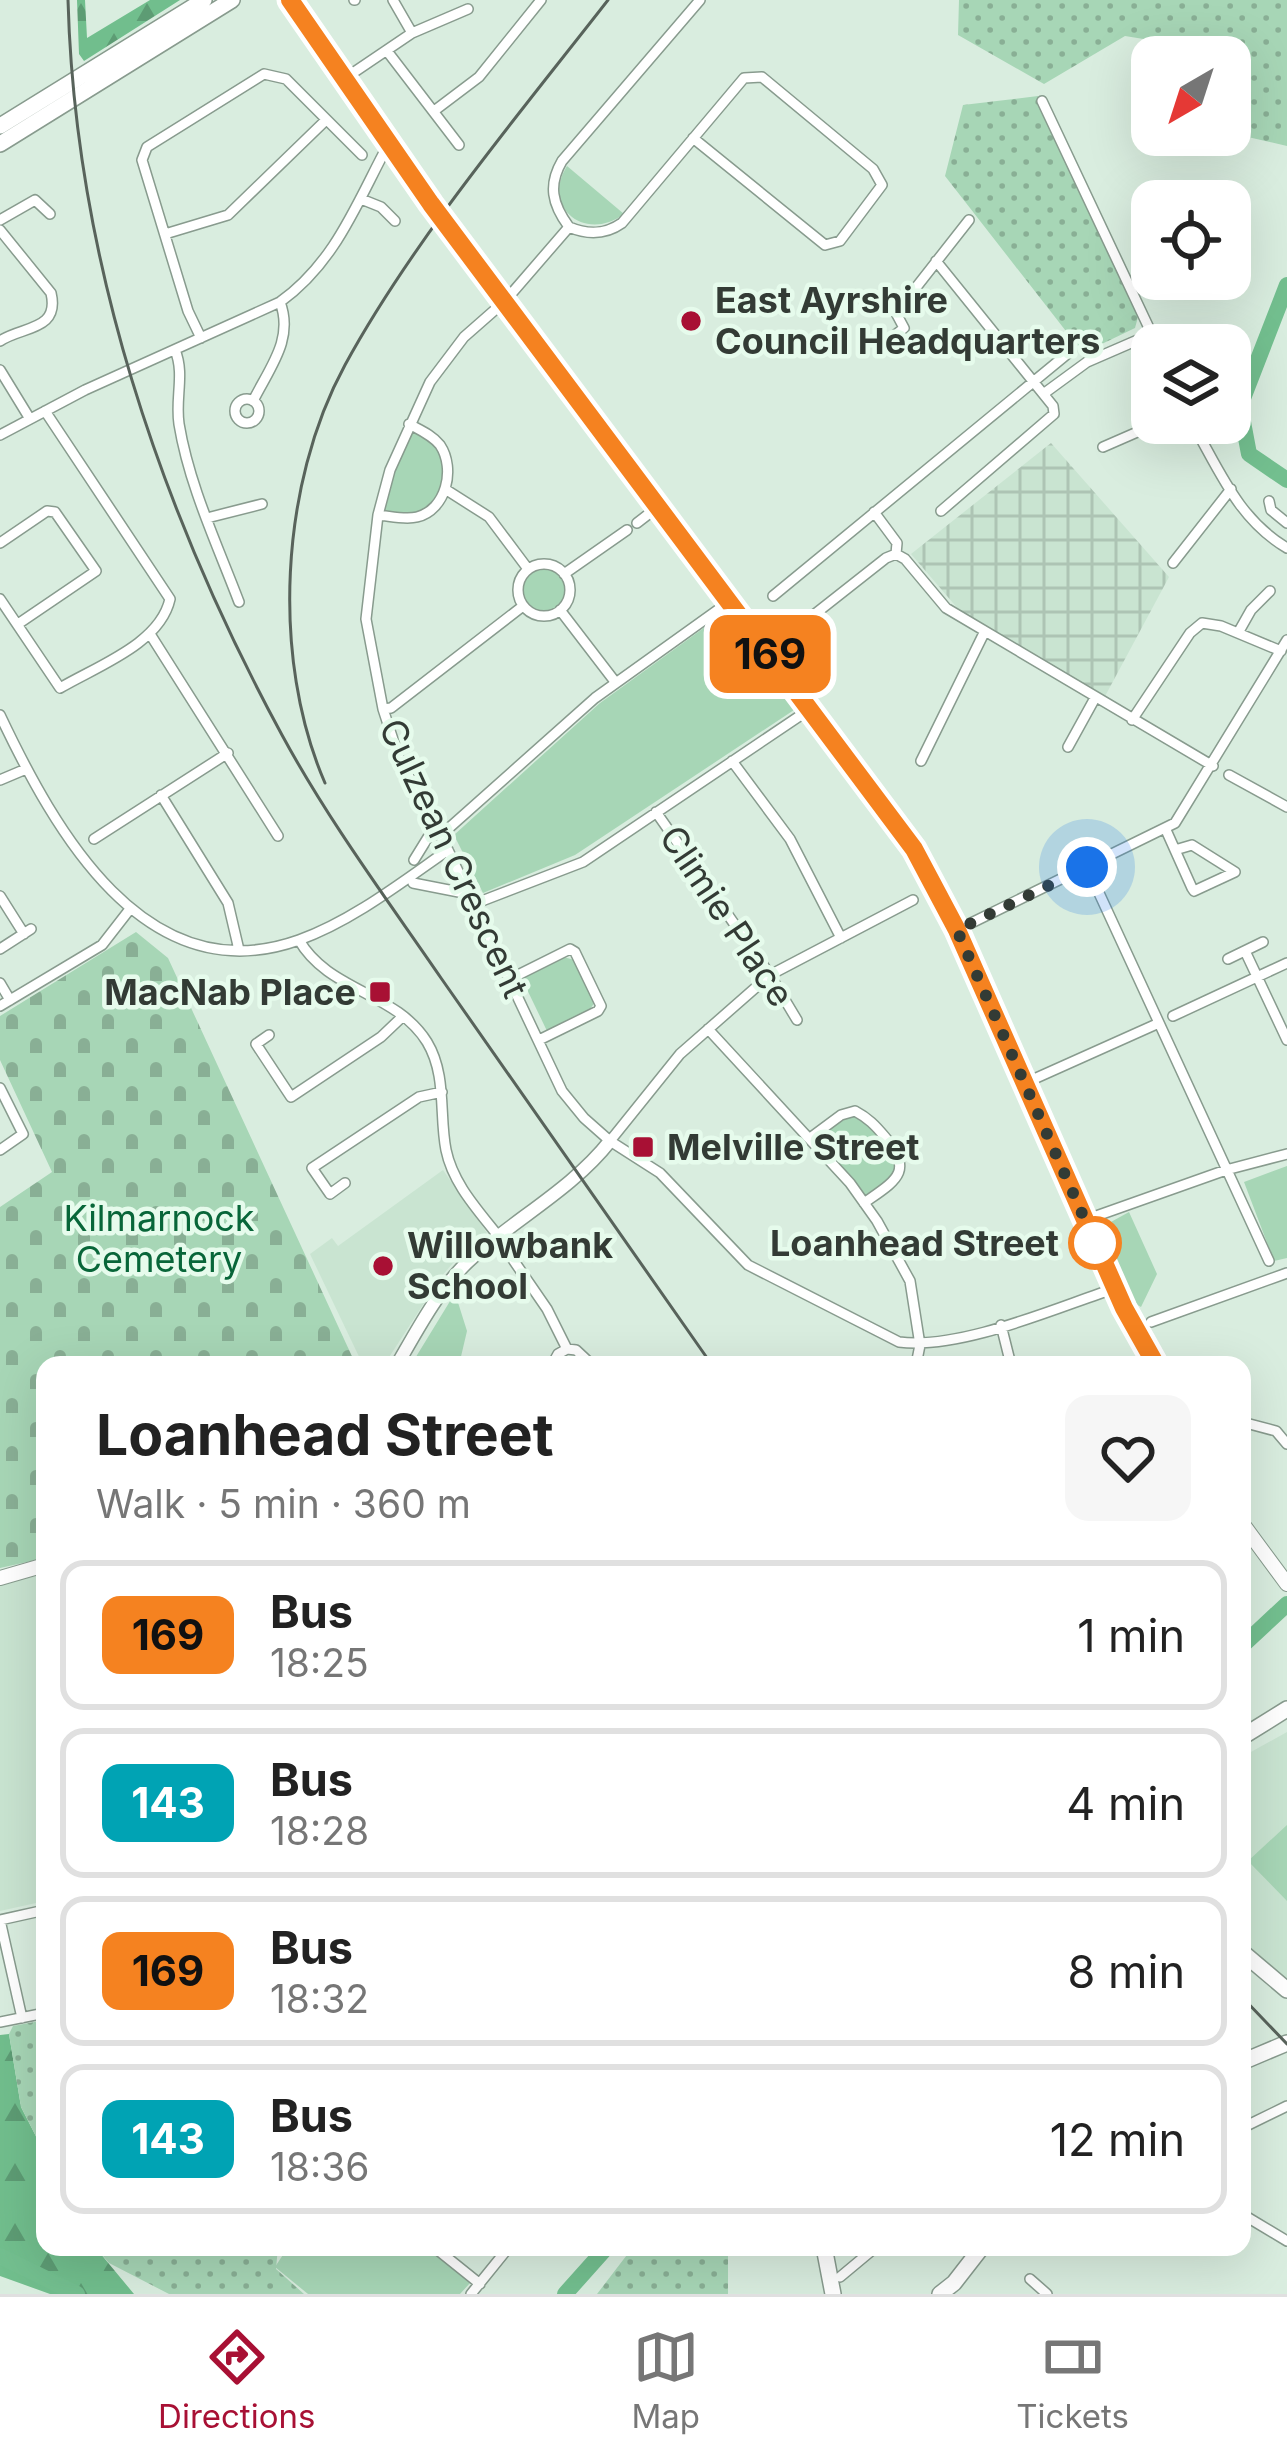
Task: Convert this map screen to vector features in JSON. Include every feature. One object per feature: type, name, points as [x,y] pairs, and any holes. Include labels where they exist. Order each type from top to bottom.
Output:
[{"type":"main road","points":[[0,126],[204,0]]},
{"type":"main road","points":[[0,144],[232,0]]},
{"type":"main road","points":[[290,0],[505,302],[914,849],[957,930],[1116,1288],[1151,1356]]},
{"type":"main road","points":[[1251,1535],[1282,1578]]},
{"type":"main road","points":[[0,1577],[36,1567]]},
{"type":"main road","points":[[1251,1731],[1285,1710]]},
{"type":"main road","points":[[1251,1960],[1287,1990]]},
{"type":"main road","points":[[1251,2059],[1284,2049]]},
{"type":"main road","points":[[826,2256],[833,2294]]},
{"type":"main road","points":[[940,2294],[975,2256]]},
{"type":"street","points":[[393,0],[412,33]]},
{"type":"street","points":[[434,111],[479,77],[541,0]]},
{"type":"street","points":[[693,138],[825,245],[840,242],[882,185],[872,169],[762,77],[744,78],[693,138],[622,223],[609,232],[580,232],[569,226],[553,194],[553,177],[562,160],[700,0]]},
{"type":"street","points":[[344,79],[412,33],[468,9]]},
{"type":"street","points":[[388,51],[459,145]]},
{"type":"street","points":[[201,338],[188,311],[142,160],[156,138],[264,74],[286,80],[362,155]]},
{"type":"street","points":[[1042,101],[1147,324]]},
{"type":"street","points":[[165,234],[227,215],[326,120]]},
{"type":"street","points":[[0,435],[280,302],[320,266],[344,234],[389,143]]},
{"type":"street","points":[[361,199],[381,207],[395,221]]},
{"type":"street","points":[[0,220],[35,200],[50,214]]},
{"type":"street","points":[[880,347],[904,328],[896,313],[969,220]]},
{"type":"street","name":"Culzean Crescent","points":[[569,226],[505,302],[464,337],[430,382],[409,424],[378,515],[366,619],[383,710],[399,758],[562,1090],[584,1118],[660,1173],[748,1265],[767,1278],[882,1335],[920,1345]]},
{"type":"street","points":[[0,230],[51,292],[54,304],[51,316],[36,329],[0,341]]},
{"type":"street","points":[[936,261],[1046,392],[1054,414],[941,511]]},
{"type":"street","points":[[253,400],[285,339],[288,327],[280,302]]},
{"type":"street","points":[[1046,392],[1087,362],[1131,343]]},
{"type":"street","points":[[175,350],[181,370],[176,393],[179,424],[239,602]]},
{"type":"street","points":[[773,596],[1072,350]]},
{"type":"street","points":[[0,370],[29,419]]},
{"type":"street","points":[[0,599],[60,688],[150,634],[166,617],[170,599],[45,411]]},
{"type":"street","points":[[378,515],[417,518],[429,511],[445,489],[448,469],[440,445],[409,424]]},
{"type":"street","points":[[1103,447],[1131,435]]},
{"type":"street","points":[[1204,444],[1246,518],[1287,548]]},
{"type":"street","points":[[445,489],[490,517],[528,569]]},
{"type":"street","points":[[1174,563],[1231,489]]},
{"type":"street","points":[[1269,502],[1271,510],[1287,523]]},
{"type":"street","points":[[207,518],[262,504]]},
{"type":"street","points":[[637,523],[659,506]]},
{"type":"street","points":[[0,543],[47,511],[55,512],[96,571],[17,624]]},
{"type":"street","points":[[874,512],[897,543],[896,554]]},
{"type":"street","points":[[565,574],[627,530]]},
{"type":"street","points":[[768,651],[886,557],[896,554],[946,608],[1213,766]]},
{"type":"street","points":[[543,564],[565,574],[569,597],[560,610],[544,616],[524,606],[518,591],[528,569],[543,564]]},
{"type":"street","points":[[1238,633],[1270,591]]},
{"type":"street","points":[[414,860],[437,831],[616,683],[731,600]]},
{"type":"street","points":[[383,710],[524,606]]},
{"type":"street","points":[[560,610],[616,683]]},
{"type":"street","points":[[1132,720],[1190,632],[1202,623],[1280,651]]},
{"type":"street","points":[[921,761],[984,633]]},
{"type":"street","points":[[150,634],[278,836]]},
{"type":"street","points":[[957,930],[1166,830],[1185,811],[1287,640]]},
{"type":"street","points":[[1068,747],[1095,698]]},
{"type":"street","points":[[412,883],[471,899],[584,862],[810,709]]},
{"type":"street","points":[[0,715],[26,770],[79,856],[130,909],[193,944],[239,950],[299,940],[362,907],[448,850]]},
{"type":"street","points":[[94,839],[228,753]]},
{"type":"street","points":[[732,761],[803,861],[841,938]]},
{"type":"street","points":[[0,780],[26,770]]},
{"type":"street","points":[[1228,775],[1287,807]]},
{"type":"street","points":[[161,795],[228,904],[239,950]]},
{"type":"street","name":"Climie Place","points":[[656,812],[797,1020]]},
{"type":"street","points":[[1166,830],[1175,850],[1194,891],[1235,872],[1192,845],[1175,850]]},
{"type":"street","points":[[1087,867],[1269,1261]]},
{"type":"street","points":[[0,896],[27,932],[0,949]]},
{"type":"street","points":[[403,1356],[448,1282],[589,1168],[680,1054],[770,974],[913,900]]},
{"type":"street","points":[[0,983],[5,1003],[102,945],[130,909]]},
{"type":"street","points":[[299,940],[322,969],[339,982],[375,996],[426,1040],[442,1092],[446,1149],[454,1178],[547,1309],[567,1349]]},
{"type":"street","points":[[1228,959],[1263,942]]},
{"type":"street","points":[[510,979],[570,950],[584,970],[601,1006],[598,1011],[539,1040]]},
{"type":"street","points":[[1245,951],[1287,1040]]},
{"type":"street","points":[[1173,1016],[1287,963]]},
{"type":"street","points":[[269,1035],[256,1044],[290,1097],[381,1037],[402,1017]]},
{"type":"street","points":[[1024,1083],[1159,1023]]},
{"type":"street","points":[[708,1029],[864,1203],[910,1281],[918,1356]]},
{"type":"street","points":[[0,1088],[23,1134],[0,1150]]},
{"type":"street","points":[[345,1183],[330,1194],[312,1168],[419,1097],[442,1092]]},
{"type":"street","points":[[810,1138],[841,1115],[855,1112],[870,1118],[902,1162],[893,1183],[864,1203]]},
{"type":"street","points":[[1085,1220],[1287,1154]]},
{"type":"street","points":[[1151,1322],[1287,1273]]},
{"type":"street","points":[[920,1345],[955,1340],[1116,1288]]},
{"type":"street","points":[[1001,1325],[1009,1356]]},
{"type":"street","points":[[557,1356],[567,1349],[582,1356]]},
{"type":"street","points":[[1251,1425],[1276,1432],[1287,1444]]},
{"type":"street","points":[[22,2018],[0,1920],[36,1912]]},
{"type":"street","points":[[0,2022],[36,2015]]},
{"type":"street","points":[[1251,2124],[1287,2106]]},
{"type":"street","points":[[1251,2219],[1287,2241]]},
{"type":"street","points":[[445,2256],[480,2284]]},
{"type":"street","points":[[471,2294],[502,2256]]},
{"type":"street","points":[[840,2277],[865,2256]]},
{"type":"street","points":[[1030,2279],[1047,2294]]},
{"type":"shaded area","points":[[1051,443],[1169,577],[1103,700],[959,610],[911,554]]},
{"type":"shaded area","name":"Willowbank School","points":[[443,1170],[487,1233],[465,1249],[441,1277],[390,1356],[359,1356],[310,1254],[332,1238],[338,1246]]},
{"type":"shaded area","points":[[36,1576],[36,1903],[0,1911],[0,1584]]},
{"type":"shaded area","points":[[1287,1732],[1287,1981],[1251,1951],[1251,1752]]},
{"type":"green space","points":[[77,0],[85,0],[87,38],[150,0],[180,0],[84,61],[79,54]]},
{"type":"green space","points":[[959,0],[1287,0],[1287,146],[1251,138],[1251,36],[1125,36],[1044,84],[958,35]]},
{"type":"green space","points":[[1038,96],[1138,317],[1131,330],[1083,353],[945,176],[963,105]]},
{"type":"green space","points":[[567,166],[624,214],[595,224],[571,216],[559,195]]},
{"type":"green space","points":[[409,424],[431,435],[446,456],[440,500],[417,517],[378,515]]},
{"type":"green space","points":[[544,568],[559,575],[566,590],[559,605],[544,612],[529,605],[522,590],[529,575]]},
{"type":"green space","points":[[730,609],[800,706],[575,855],[483,893],[454,835],[600,703]]},
{"type":"green space","name":"Kilmarnock Cemetery","points":[[136,932],[168,958],[352,1356],[36,1356],[36,1560],[0,1568],[0,1207],[52,1172],[0,1060],[0,1016]]},
{"type":"green space","points":[[563,957],[575,960],[595,1002],[588,1012],[547,1031],[521,977]]},
{"type":"green space","points":[[855,1111],[896,1150],[900,1173],[864,1203],[810,1138]]},
{"type":"green space","points":[[1287,1166],[1287,1258],[1274,1261],[1244,1182]]},
{"type":"green space","points":[[1129,1212],[1157,1274],[1141,1307],[1134,1303],[1100,1228]]},
{"type":"green space","points":[[455,1293],[467,1331],[461,1356],[416,1356]]},
{"type":"green space","points":[[1287,1825],[1287,1901],[1251,1864],[1251,1858]]},
{"type":"green space","points":[[36,2022],[36,2136],[21,2107],[9,2034],[13,2026]]},
{"type":"green space","points":[[9,2034],[21,2107],[36,2136],[36,2256],[102,2256],[134,2294],[50,2294],[0,2276],[0,2035]]},
{"type":"green space","points":[[103,2256],[277,2256],[276,2269],[304,2294],[169,2294]]},
{"type":"green space","points":[[282,2256],[437,2256],[470,2283],[460,2294],[308,2294],[275,2267]]},
{"type":"green space","points":[[626,2256],[728,2256],[728,2294],[597,2294]]},
{"type":"waterway","points":[[1287,285],[1240,406],[1249,454],[1287,480]]},
{"type":"waterway","points":[[1251,1638],[1287,1604]]},
{"type":"waterway","points":[[0,2256],[77,2294]]},
{"type":"waterway","points":[[565,2294],[599,2256]]},
{"type":"railway","points":[[68,0],[87,192],[107,287],[163,472],[238,649],[338,828],[706,1356]]},
{"type":"railway","points":[[325,783],[296,682],[290,628],[296,517],[323,412],[345,365],[402,271],[608,0]]},
{"type":"railway","points":[[1251,2006],[1287,2044]]},
{"type":"bus line","name":"169","points":[[290,0],[431,204],[914,849],[957,930],[1124,1308],[1151,1356]]},
{"type":"place","name":"East Ayrshire Council Headquarters","points":[[691,321]]},
{"type":"place","name":"MacNab Place","points":[[380,992]]},
{"type":"place","name":"Melville Street","points":[[643,1147]]},
{"type":"place","name":"Loanhead Street","points":[[1095,1243]]},
{"type":"place","name":"Willowbank School","points":[[383,1266]]},
{"type":"route","points":[[1087,867],[957,930],[1095,1243]]}]
